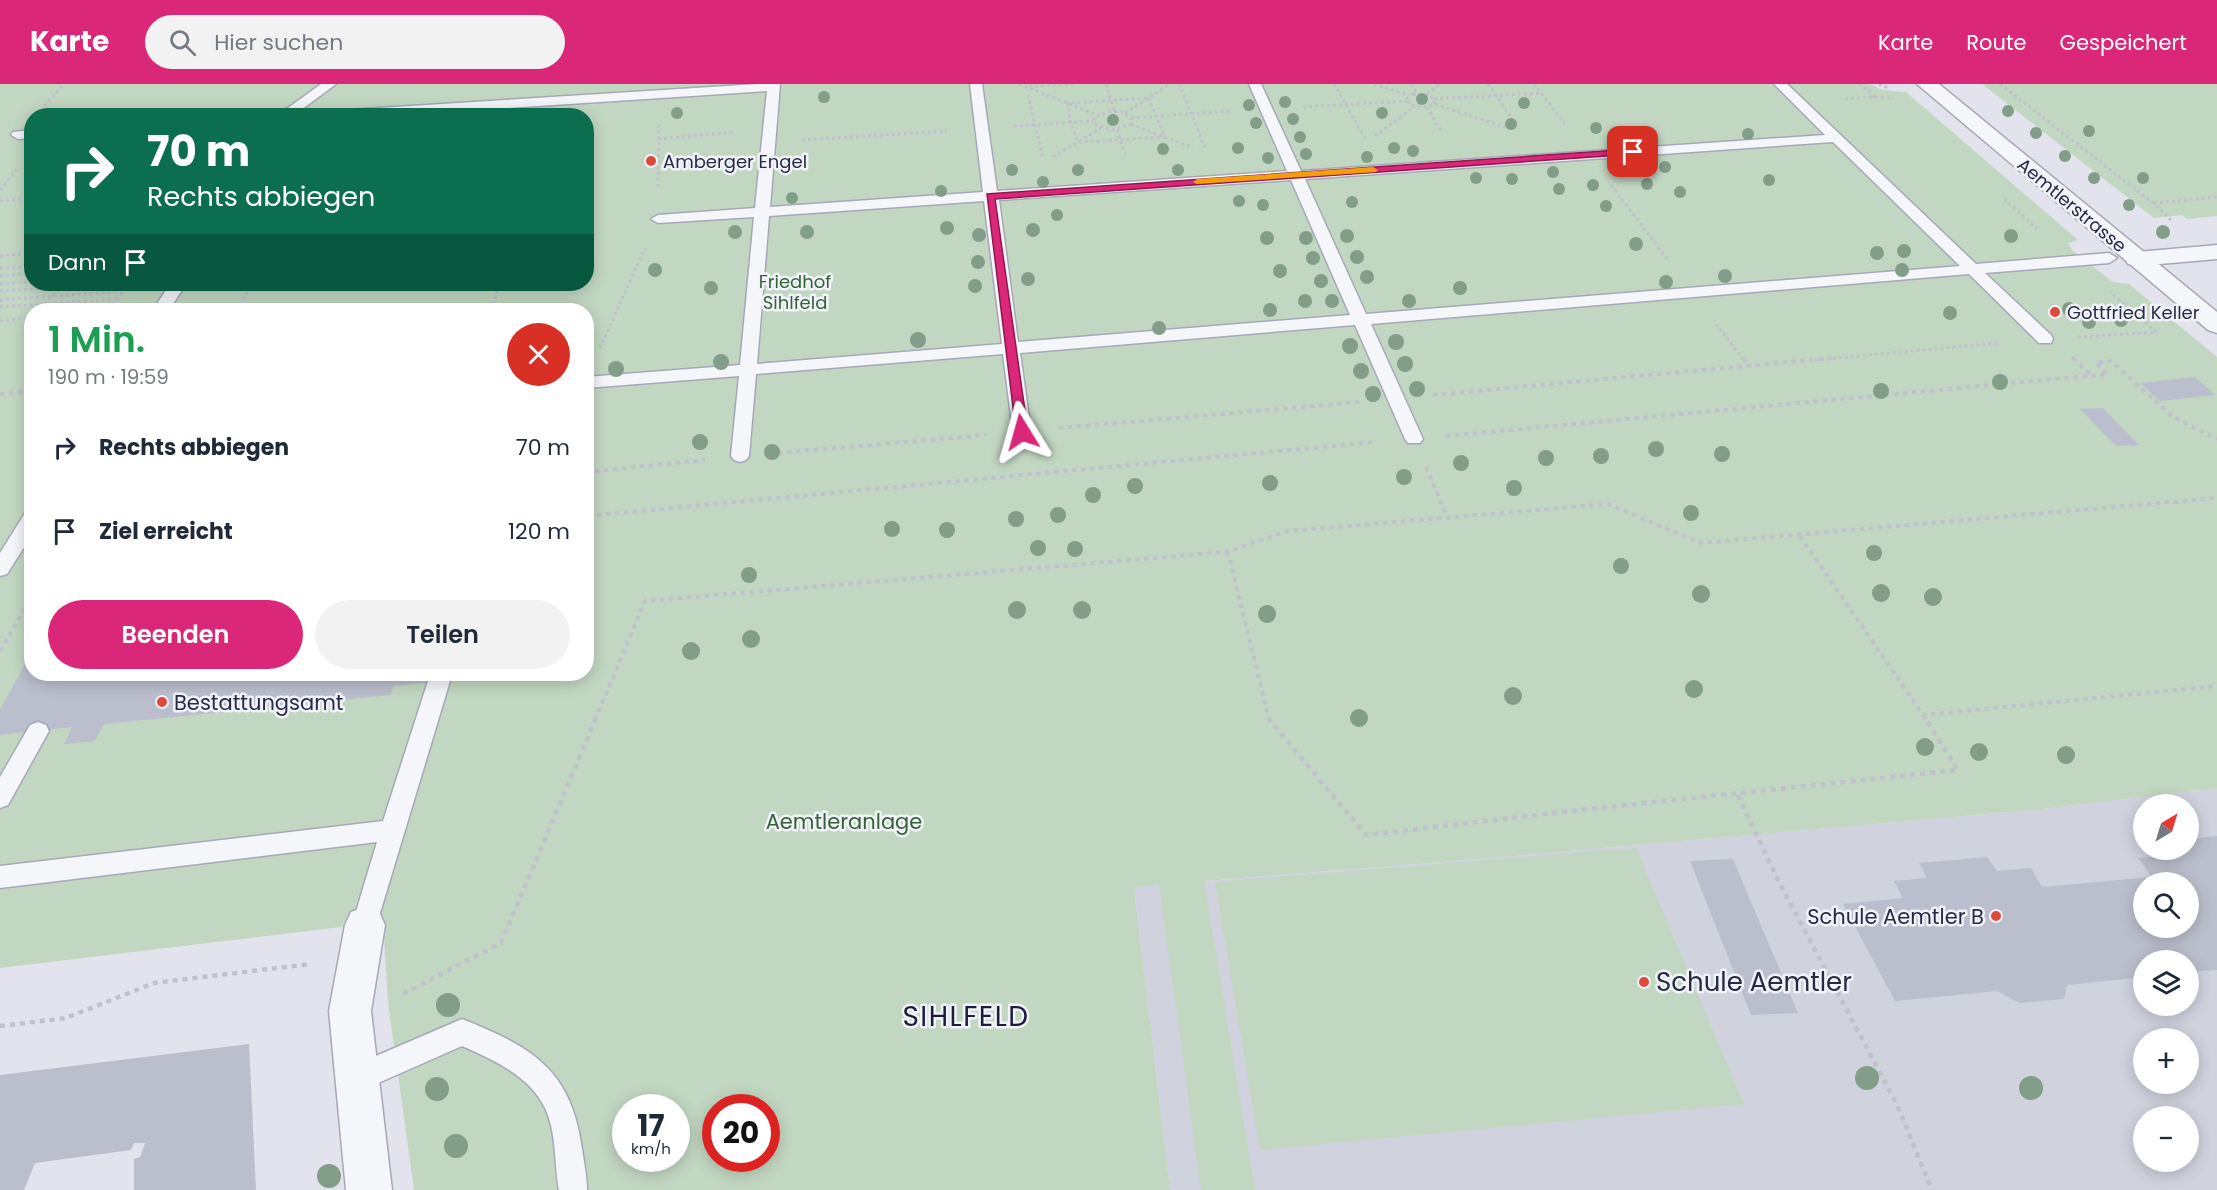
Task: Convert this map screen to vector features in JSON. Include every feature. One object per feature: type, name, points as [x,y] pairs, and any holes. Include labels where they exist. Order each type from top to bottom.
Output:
[{"type":"street","name":"Aemtlerstrasse","points":[[1927,84],[2217,325]]},
{"type":"street","points":[[2138,259],[2217,252]]},
{"type":"street","points":[[365,925],[350,1011],[369,1190]]},
{"type":"lane","points":[[295,108],[330,84]]},
{"type":"lane","points":[[976,84],[1022,432]]},
{"type":"lane","points":[[1255,84],[1414,439]]},
{"type":"lane","points":[[1780,84],[2045,339]]},
{"type":"lane","points":[[433,108],[773,85],[740,456]]},
{"type":"lane","points":[[658,219],[1836,138]]},
{"type":"lane","points":[[594,382],[2109,258]]},
{"type":"lane","points":[[0,569],[24,531]]},
{"type":"lane","points":[[365,925],[439,681]]},
{"type":"lane","points":[[0,798],[38,731]]},
{"type":"lane","points":[[0,877],[392,830]]},
{"type":"lane","points":[[358,1078],[462,1032],[500,1050],[533,1070],[556,1099],[567,1140],[573,1189]]},
{"type":"path","points":[[42,108],[64,84]]},
{"type":"path","points":[[658,139],[981,128],[1093,121],[1104,129],[1123,129],[1132,122],[1125,113],[1114,111],[1097,115],[1018,84]]},
{"type":"path","points":[[1025,86],[1077,84]]},
{"type":"path","points":[[1106,84],[1114,111]]},
{"type":"path","points":[[1125,113],[1170,84]]},
{"type":"path","points":[[1179,84],[1207,153]]},
{"type":"path","points":[[1334,84],[1368,142]]},
{"type":"path","points":[[1374,84],[1410,95]]},
{"type":"path","points":[[1412,84],[1417,93]]},
{"type":"path","points":[[1427,95],[1440,84]]},
{"type":"path","points":[[1488,84],[1522,132],[1511,133]]},
{"type":"path","points":[[1534,84],[1748,366]]},
{"type":"path","points":[[2000,84],[2168,216]]},
{"type":"path","points":[[1434,99],[1435,104],[1419,107],[1408,103],[1406,99],[1417,93],[1434,99],[1541,93]]},
{"type":"path","points":[[1028,95],[1033,125],[1044,163]]},
{"type":"path","points":[[1068,103],[1148,98]]},
{"type":"path","points":[[1068,103],[1070,122],[1078,142],[1165,137],[1148,98]]},
{"type":"path","points":[[1093,121],[1097,115]]},
{"type":"path","points":[[2153,203],[2217,197]]},
{"type":"path","points":[[0,201],[24,200]]},
{"type":"path","points":[[0,256],[24,254]]},
{"type":"path","points":[[594,471],[740,456],[2045,339],[2156,332],[2073,261]]},
{"type":"path","points":[[0,268],[24,267]]},
{"type":"path","points":[[0,276],[24,274]]},
{"type":"path","points":[[0,284],[24,282]]},
{"type":"path","points":[[0,291],[24,289]]},
{"type":"path","points":[[47,303],[56,291]]},
{"type":"path","points":[[1,303],[52,296],[123,291]]},
{"type":"path","points":[[115,303],[123,291]]},
{"type":"path","points":[[60,303],[118,299]]},
{"type":"path","points":[[1,303],[24,304]]},
{"type":"path","points":[[0,321],[24,319]]},
{"type":"path","points":[[597,515],[2108,374],[2096,362],[2111,361],[2173,417],[2217,439]]},
{"type":"path","points":[[0,394],[24,392]]},
{"type":"path","points":[[1414,439],[1447,518]]},
{"type":"path","points":[[350,1011],[388,1002],[501,943],[645,601],[1226,552],[1288,531],[1608,504],[1701,543],[2217,498]]},
{"type":"path","points":[[1226,552],[1230,560],[1267,717],[1366,835],[1469,821],[1737,795],[1958,770],[1800,536]]},
{"type":"path","points":[[0,651],[24,610]]},
{"type":"path","points":[[1923,715],[2217,686]]},
{"type":"path","points":[[1737,795],[1777,878],[1897,1105],[1932,1190]]},
{"type":"path","points":[[0,1026],[66,1018],[154,983],[312,964],[310,975]]},
{"type":"shaded area","name":"Schule Aemtler","points":[[2217,788],[2217,1190],[1170,1190],[1134,887],[2042,809],[2133,798],[2133,860],[2199,860],[2199,794],[2167,794]]},
{"type":"green space","points":[[0,84],[1870,84],[1882,90],[1906,92],[2078,240],[2068,243],[2072,250],[2113,282],[2129,284],[2217,357],[2217,788],[2167,794],[2133,794],[2133,798],[2042,809],[1204,881],[1255,1190],[1201,1190],[1159,885],[1134,888],[1170,1190],[414,1190],[388,1002],[383,922],[0,968]]},
{"type":"green space","points":[[1982,84],[2217,84],[2217,216],[2187,219],[2182,215],[2154,218]]},
{"type":"green space","points":[[1636,848],[1744,1104],[1260,1150],[1215,882]]},
{"type":"building","points":[[2195,377],[2215,395],[2160,401],[2140,383]]},
{"type":"building","points":[[2103,408],[2139,445],[2116,446],[2080,409]]},
{"type":"building","name":"Bestattungsamt","points":[[24,666],[24,681],[444,681],[393,686],[391,695],[104,724],[95,741],[64,744],[72,727],[0,735],[0,709]]},
{"type":"building","name":"Schule Aemtler B","points":[[2217,836],[2217,970],[2199,971],[2199,950],[2133,950],[2133,978],[2067,985],[2064,999],[2019,1003],[1997,991],[1895,1001],[1843,904],[1903,898],[1894,881],[1927,878],[1919,863],[1987,857],[1997,871],[2031,868],[2042,887],[2133,879],[2133,938],[2199,938],[2199,872],[2148,872],[2139,860],[2199,860],[2199,838]]},
{"type":"building","points":[[1733,859],[1798,1013],[1751,1015],[1690,861]]},
{"type":"building","points":[[249,1044],[256,1190],[134,1190],[134,1159],[140,1157],[145,1143],[134,1143],[131,1150],[35,1163],[24,1190],[0,1190],[0,1075]]},
{"type":"slow traffic","points":[[1197,182],[1373,170]]},
{"type":"place","name":"Amberger Engel","points":[[651,161]]},
{"type":"place","name":"Gottfried Keller","points":[[2055,312]]},
{"type":"place","name":"Bestattungsamt","points":[[162,702]]},
{"type":"place","name":"Schule Aemtler B","points":[[1996,916]]},
{"type":"place","name":"Schule Aemtler","points":[[1644,982]]},
{"type":"district","name":"SIHLFELD","points":[[966,1016]]},
{"type":"route","points":[[1022,432],[990,196],[1633,152]]},
{"type":"park label","name":"Friedhof Sihlfeld","points":[[795,291]]},
{"type":"park label","name":"Aemtleranlage","points":[[844,821]]}]
